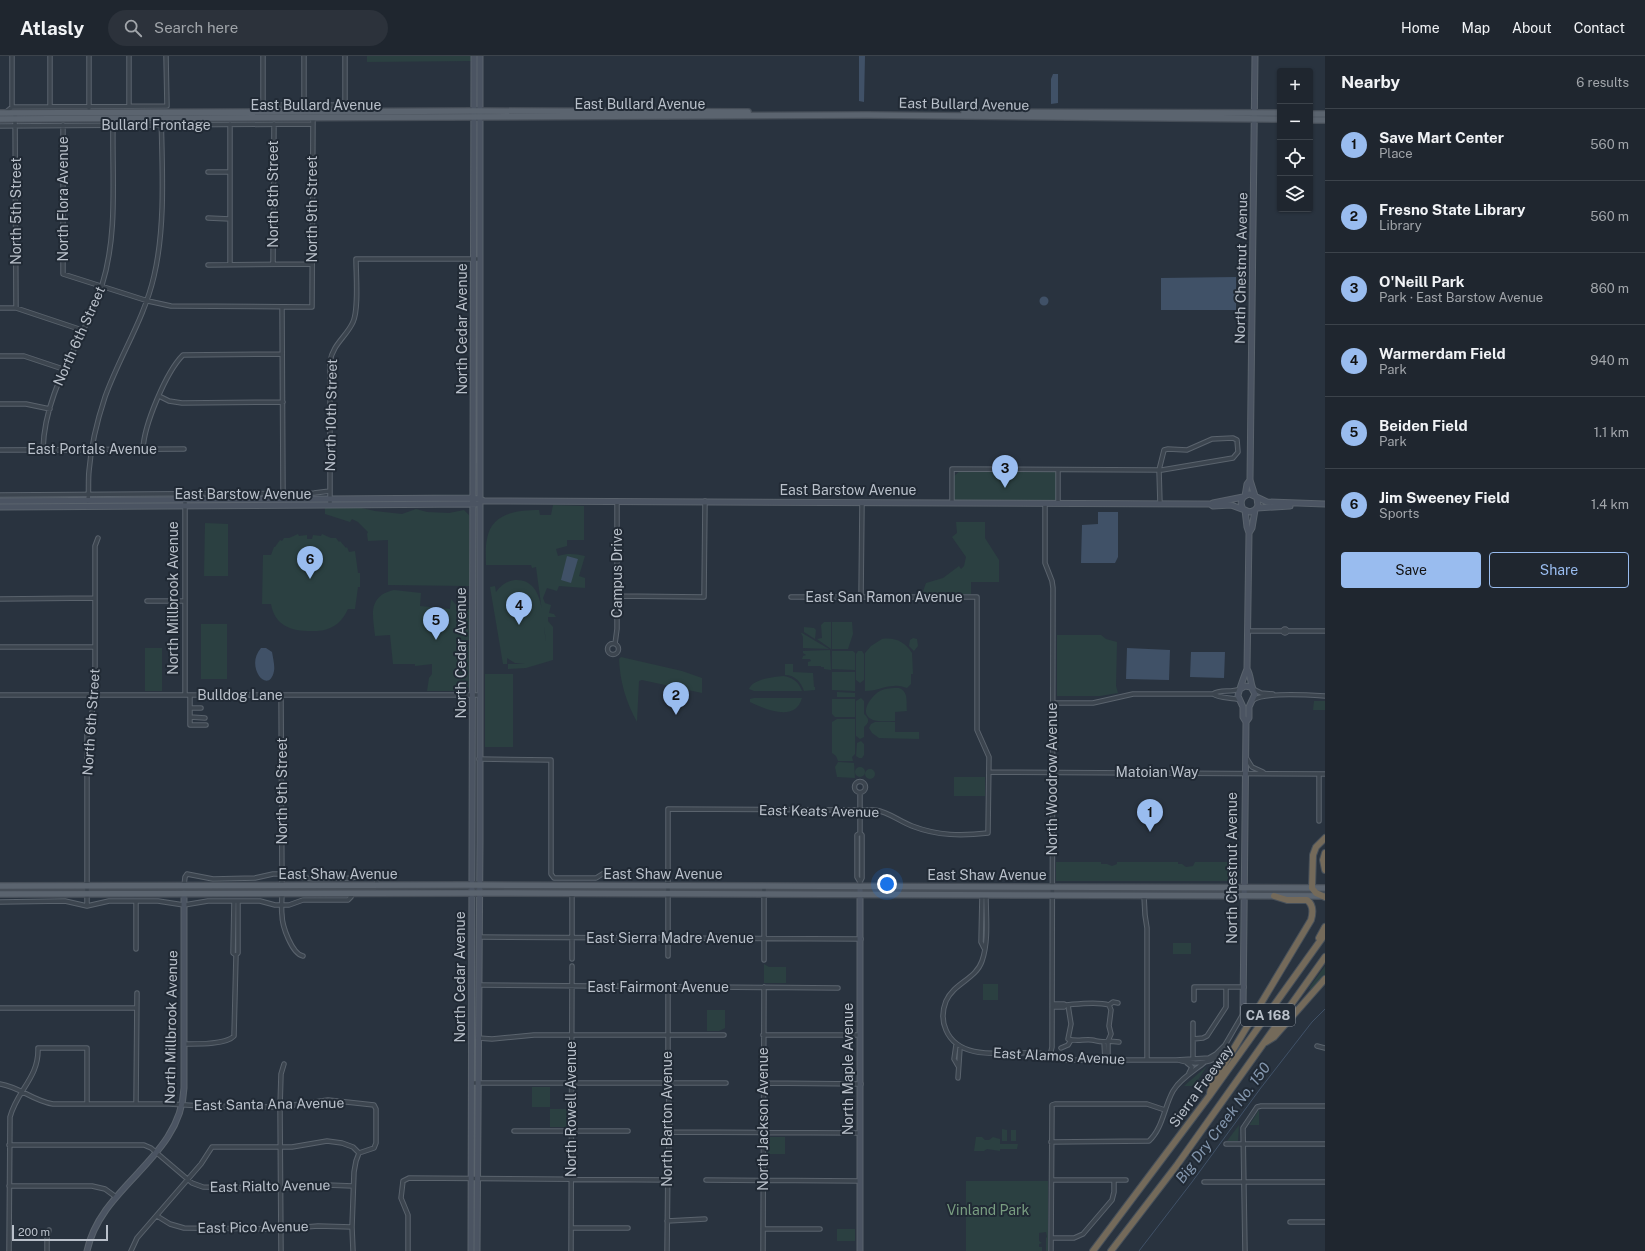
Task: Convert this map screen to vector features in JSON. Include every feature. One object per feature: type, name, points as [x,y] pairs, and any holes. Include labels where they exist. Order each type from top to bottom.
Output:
[{"type":"highway","points":[[1324,897],[1316,893],[1312,888],[1313,855],[1316,847],[1325,838]]},
{"type":"highway","points":[[1325,853],[1323,863],[1325,870]]},
{"type":"highway","points":[[1210,1095],[1212,1085],[1310,920],[1312,907],[1310,902],[1303,900],[1287,900],[1274,896]]},
{"type":"highway","points":[[1316,947],[1325,927]]},
{"type":"highway","name":"Sierra Freeway","points":[[1093,1251],[1210,1095],[1325,934]]},
{"type":"highway","name":"Sierra Freeway","points":[[1110,1251],[1177,1165],[1325,957]]},
{"type":"highway","points":[[1262,1046],[1274,1037],[1325,979]]},
{"type":"main road","name":"North Cedar Avenue","points":[[472,1251],[475,1083],[472,969],[473,695],[480,367],[477,114],[474,56]]},
{"type":"main road","name":"North Cedar Avenue","points":[[477,114],[480,56]]},
{"type":"main road","name":"North Chestnut Avenue","points":[[1255,56],[1250,480],[1256,497]]},
{"type":"main road","name":"East Bullard Avenue","points":[[313,115],[367,111],[477,114]]},
{"type":"main road","name":"East Bullard Avenue","points":[[0,119],[89,113],[161,115],[263,112],[313,115],[1255,116],[1277,119]]},
{"type":"main road","name":"East Bullard Avenue","points":[[2,113],[16,119]]},
{"type":"main road","name":"East Bullard Avenue","points":[[1255,116],[1277,113]]},
{"type":"main road","points":[[1313,114],[1325,114]]},
{"type":"main road","points":[[1313,120],[1325,120]]},
{"type":"main road","name":"North Cedar Avenue","points":[[475,1083],[478,1038],[480,842],[478,501],[474,322],[478,259]]},
{"type":"main road","points":[[474,322],[477,325],[480,367]]},
{"type":"main road","name":"North Chestnut Avenue","points":[[1244,497],[1247,484],[1250,480]]},
{"type":"main road","points":[[1247,669],[1250,673],[1250,682],[1255,694],[1253,700],[1246,704],[1240,700],[1238,693],[1244,681],[1244,673],[1247,669],[1249,533],[1244,510],[1241,504],[1244,497],[1250,494],[1267,502],[1325,504]]},
{"type":"main road","name":"East Barstow Avenue","points":[[0,507],[88,504],[478,501],[1210,504],[1244,497]]},
{"type":"main road","points":[[1249,533],[1252,528],[1258,503],[1256,497]]},
{"type":"main road","name":"East Barstow Avenue","points":[[0,502],[88,504]]},
{"type":"main road","name":"East Barstow Avenue","points":[[1210,504],[1213,506],[1232,505],[1244,510]]},
{"type":"main road","points":[[1244,510],[1250,512],[1256,509],[1301,504]]},
{"type":"main road","points":[[1240,689],[1245,686],[1253,689]]},
{"type":"main road","name":"North Chestnut Avenue","points":[[1240,700],[1243,707],[1243,717],[1246,722]]},
{"type":"main road","name":"North Chestnut Avenue","points":[[1243,1014],[1246,722],[1249,708],[1253,700]]},
{"type":"main road","points":[[473,794],[479,806]]},
{"type":"main road","points":[[473,810],[476,813],[477,830],[480,842]]},
{"type":"main road","name":"East Shaw Avenue","points":[[0,886],[764,886],[860,884],[1051,887],[1325,888]]},
{"type":"main road","name":"North Maple Avenue","points":[[860,884],[860,1251]]},
{"type":"main road","points":[[282,893],[286,889],[331,889],[346,885]]},
{"type":"main road","points":[[219,893],[233,890],[277,890],[282,886]]},
{"type":"main road","points":[[572,893],[576,889],[592,889],[608,886]]},
{"type":"main road","name":"North Millbrook Avenue","points":[[87,1251],[98,1222],[172,1131],[182,1105],[184,1044],[184,893]]},
{"type":"main road","name":"East Shaw Avenue","points":[[0,894],[572,893],[1324,897]]},
{"type":"main road","points":[[472,944],[476,947],[479,974]]},
{"type":"main road","points":[[472,969],[475,973],[476,983],[479,986]]},
{"type":"main road","points":[[473,985],[478,996]]},
{"type":"main road","name":"North Cedar Avenue","points":[[474,1179],[477,1251]]},
{"type":"street","points":[[12,56],[12,107]]},
{"type":"street","points":[[50,56],[50,107]]},
{"type":"street","points":[[89,56],[89,113]]},
{"type":"street","points":[[129,56],[129,106]]},
{"type":"street","points":[[2,113],[12,107],[50,107],[89,113],[129,106],[167,106],[166,56]]},
{"type":"street","points":[[263,56],[263,112],[304,105],[367,105],[367,111]]},
{"type":"street","points":[[304,56],[304,105]]},
{"type":"street","points":[[345,56],[345,105]]},
{"type":"street","points":[[88,504],[91,449],[105,398],[113,376],[137,328],[148,301],[157,262],[160,238],[161,115]]},
{"type":"street","name":"North 9th Street","points":[[282,307],[312,307],[313,115]]},
{"type":"street","name":"Bullard Frontage","points":[[0,126],[16,119],[63,125],[313,124]]},
{"type":"street","name":"North 5th Street","points":[[16,119],[16,308]]},
{"type":"street","points":[[230,124],[230,264]]},
{"type":"street","name":"North 8th Street","points":[[273,264],[274,124]]},
{"type":"street","name":"North Flora Avenue","points":[[63,125],[62,274],[101,286]]},
{"type":"street","name":"North 6th Street","points":[[43,449],[50,409],[63,369],[101,286],[108,261],[112,224],[113,125]]},
{"type":"street","points":[[208,172],[230,172]]},
{"type":"street","points":[[208,218],[230,218]]},
{"type":"street","name":"North 10th Street","points":[[330,502],[330,362],[335,347],[350,327],[355,317],[356,259],[478,259]]},
{"type":"street","points":[[208,264],[312,264]]},
{"type":"street","points":[[101,286],[148,301],[184,307],[282,307],[283,493]]},
{"type":"street","points":[[0,308],[16,308],[82,330]]},
{"type":"street","points":[[143,449],[147,428],[159,396],[170,374],[183,355],[282,354]]},
{"type":"street","points":[[0,356],[24,356],[63,369]]},
{"type":"street","points":[[159,396],[182,402],[283,402]]},
{"type":"street","points":[[0,404],[26,404],[50,409]]},
{"type":"street","points":[[952,503],[952,469],[1159,470],[1233,458],[1237,454],[1237,440],[1215,438],[1187,450],[1166,449],[1163,452],[1159,470],[1160,504]]},
{"type":"street","name":"East Portals Avenue","points":[[0,450],[184,449]]},
{"type":"street","points":[[1058,470],[1058,503]]},
{"type":"street","points":[[0,495],[283,493],[330,491]]},
{"type":"street","name":"Campus Drive","points":[[615,644],[617,634],[618,501]]},
{"type":"street","points":[[617,596],[704,596],[705,501]]},
{"type":"street","name":"North Millbrook Avenue","points":[[185,503],[187,695],[190,708],[190,717]]},
{"type":"street","points":[[861,598],[862,503]]},
{"type":"street","name":"North Woodrow Avenue","points":[[1045,503],[1045,563],[1053,588],[1053,773],[1051,887],[1052,1047],[1050,1056]]},
{"type":"street","name":"North 6th Street","points":[[87,906],[87,732],[89,720],[95,704],[95,546],[98,538]]},
{"type":"street","name":"East San Ramon Avenue","points":[[791,597],[977,597],[977,730],[988,754],[989,772]]},
{"type":"street","points":[[0,599],[95,598]]},
{"type":"street","points":[[147,601],[185,601]]},
{"type":"street","points":[[1248,631],[1325,632]]},
{"type":"street","points":[[0,647],[95,647]]},
{"type":"street","points":[[1053,703],[1093,703],[1133,694],[1213,694],[1216,692],[1230,692],[1240,689]]},
{"type":"street","points":[[1253,689],[1261,693],[1325,696]]},
{"type":"street","points":[[1213,694],[1216,696],[1240,700]]},
{"type":"street","name":"Bulldog Lane","points":[[0,695],[480,695]]},
{"type":"street","name":"North 9th Street","points":[[281,695],[282,886]]},
{"type":"street","points":[[1253,700],[1259,697],[1284,695]]},
{"type":"street","points":[[190,708],[201,708]]},
{"type":"street","points":[[205,718],[190,717],[190,725],[206,725]]},
{"type":"street","points":[[1246,757],[1252,767],[1266,773]]},
{"type":"street","points":[[479,759],[552,760],[551,874],[554,878],[596,878],[604,873]]},
{"type":"street","name":"Matoian Way","points":[[989,772],[1325,774]]},
{"type":"street","name":"East Keats Avenue","points":[[668,886],[668,809],[882,811],[911,826],[939,834],[958,836],[988,833],[989,772]]},
{"type":"street","points":[[1319,821],[1320,774]]},
{"type":"street","points":[[860,793],[860,833],[857,835],[857,877],[860,884]]},
{"type":"street","points":[[1319,814],[1325,814]]},
{"type":"street","points":[[184,886],[185,877],[187,874],[213,879],[255,878],[272,874],[282,874],[312,879],[350,878],[374,874],[376,876],[377,885]]},
{"type":"street","points":[[668,886],[668,956]]},
{"type":"street","points":[[764,886],[764,960]]},
{"type":"street","points":[[282,893],[282,918],[294,950],[298,955],[303,956]]},
{"type":"street","points":[[0,902],[65,901],[87,906],[109,901],[162,901],[184,905],[208,901],[260,901],[289,905],[303,900],[348,900],[352,893]]},
{"type":"street","points":[[572,893],[572,959]]},
{"type":"street","points":[[958,1066],[954,1059],[956,1045],[950,1038],[944,1026],[944,1007],[953,990],[978,970],[983,959],[984,948],[981,942],[984,895]]},
{"type":"street","points":[[1144,896],[1147,928],[1147,1060]]},
{"type":"street","points":[[136,901],[136,949]]},
{"type":"street","points":[[234,901],[233,953],[236,955]]},
{"type":"street","points":[[184,1044],[228,1040],[233,1037],[235,1031],[236,955],[238,953],[238,901]]},
{"type":"street","name":"East Sierra Madre Avenue","points":[[479,937],[861,939]]},
{"type":"street","name":"North Rowell Avenue","points":[[571,1251],[572,966]]},
{"type":"street","name":"East Fairmont Avenue","points":[[479,986],[838,988]]},
{"type":"street","name":"North Barton Avenue","points":[[667,1251],[667,1180],[670,1132],[668,1083],[668,987]]},
{"type":"street","name":"North Jackson Avenue","points":[[763,1251],[764,987]]},
{"type":"street","points":[[1194,1000],[1194,987],[1244,987]]},
{"type":"street","points":[[1193,1039],[1207,1036],[1226,1007],[1226,987]]},
{"type":"street","points":[[136,1104],[137,993]]},
{"type":"street","points":[[1052,1005],[1067,1005],[1074,1003],[1118,1003]]},
{"type":"street","points":[[1106,1060],[1107,1041],[1111,1034],[1109,1026],[1111,1010],[1109,1004]]},
{"type":"street","points":[[1067,1005],[1070,1024],[1068,1039],[1075,1042],[1091,1040],[1119,1042]]},
{"type":"street","points":[[0,1008],[136,1008]]},
{"type":"street","points":[[1187,1076],[1205,1062],[1219,1056],[1224,1050],[1225,1045],[1243,1014]]},
{"type":"street","points":[[1193,1023],[1193,1059]]},
{"type":"street","points":[[478,1038],[492,1039],[534,1035],[724,1035]]},
{"type":"street","points":[[763,1035],[860,1035]]},
{"type":"street","points":[[1061,1048],[1068,1045],[1071,1040]]},
{"type":"street","name":"East Alamos Avenue","points":[[956,1045],[966,1050],[979,1052],[1038,1053],[1067,1060],[1193,1059],[1211,1057],[1225,1045]]},
{"type":"street","points":[[1317,1046],[1325,1048]]},
{"type":"street","points":[[9,1251],[10,1117],[14,1106],[37,1065],[38,1048],[87,1048],[87,1104]]},
{"type":"street","points":[[958,1078],[960,1048]]},
{"type":"street","points":[[1052,1142],[1149,1142],[1159,1128],[1174,1090],[1191,1070],[1192,1066],[1176,1060]]},
{"type":"street","points":[[1182,1062],[1205,1062]]},
{"type":"street","points":[[281,1251],[280,1107],[281,1074],[284,1064]]},
{"type":"street","points":[[475,1083],[726,1083]]},
{"type":"street","points":[[763,1083],[861,1084]]},
{"type":"street","name":"East Santa Ana Avenue","points":[[0,1084],[12,1087],[35,1100],[44,1103],[280,1107],[324,1100],[374,1105],[376,1109],[376,1143],[374,1148],[359,1153]]},
{"type":"street","points":[[1052,1251],[1052,1105],[1145,1104],[1165,1110]]},
{"type":"street","points":[[1245,1251],[1244,1125],[1257,1107],[1260,1106],[1325,1106]]},
{"type":"street","points":[[514,1131],[628,1131]]},
{"type":"street","points":[[670,1132],[860,1132]]},
{"type":"street","points":[[131,1251],[137,1238],[188,1180],[212,1147],[301,1146],[327,1141],[342,1143],[353,1147],[359,1153],[354,1167],[352,1226],[353,1251]]},
{"type":"street","points":[[1226,1144],[1325,1144]]},
{"type":"street","name":"East Rialto Avenue","points":[[9,1145],[147,1146],[188,1180],[203,1187],[280,1188],[323,1185],[353,1186]]},
{"type":"street","points":[[408,1251],[408,1215],[401,1198],[403,1181],[409,1178],[667,1180]]},
{"type":"street","points":[[706,1180],[860,1181]]},
{"type":"street","points":[[1052,1180],[1126,1180]]},
{"type":"street","points":[[1052,1238],[1074,1238],[1083,1234],[1112,1200],[1114,1180]]},
{"type":"street","points":[[1204,1182],[1325,1182]]},
{"type":"street","points":[[9,1186],[92,1186],[105,1189],[116,1198]]},
{"type":"street","name":"East Pico Avenue","points":[[157,1216],[170,1224],[184,1228],[280,1229],[318,1226],[352,1226]]},
{"type":"street","points":[[667,1221],[706,1218]]},
{"type":"street","points":[[1290,1222],[1325,1222]]},
{"type":"street","points":[[571,1228],[628,1228]]},
{"type":"street","points":[[763,1229],[820,1229]]},
{"type":"street","points":[[47,1251],[49,1230]]},
{"type":"green space","points":[[367,56],[471,56],[471,61],[367,62]]},
{"type":"green space","points":[[960,471],[1057,471],[1057,501],[954,500],[954,476]]},
{"type":"green space","points":[[553,505],[584,506],[584,540],[567,540],[567,546],[556,549],[558,556],[572,554],[585,556],[579,576],[585,578],[585,588],[559,586],[557,591],[547,588],[543,598],[545,603],[551,605],[549,613],[554,614],[556,617],[548,617],[548,621],[553,627],[553,660],[526,668],[508,669],[508,664],[525,664],[515,663],[507,658],[507,664],[503,664],[490,587],[495,586],[496,592],[502,585],[511,581],[517,580],[526,582],[533,587],[542,609],[536,567],[532,568],[531,565],[486,565],[486,546],[489,530],[499,518],[514,512],[539,510],[540,515],[551,515]]},
{"type":"green space","points":[[325,508],[362,508],[402,514],[416,509],[427,512],[449,513],[464,510],[469,515],[470,586],[388,585],[388,540],[368,541],[368,532],[358,522],[352,519],[350,522],[325,514]]},
{"type":"green space","points":[[956,522],[985,522],[985,538],[999,560],[999,582],[971,582],[971,594],[954,594],[950,592],[936,595],[922,594],[926,583],[943,578],[959,566],[961,569],[964,566],[966,557],[952,537],[957,533]]},
{"type":"green space","points":[[205,523],[228,524],[228,576],[204,576]]},
{"type":"green space","points":[[298,534],[299,536],[307,535],[307,539],[312,539],[313,535],[321,536],[322,534],[331,538],[336,538],[346,548],[347,547],[349,552],[355,551],[358,573],[360,573],[360,587],[358,587],[355,609],[348,609],[340,622],[327,629],[319,631],[304,631],[285,626],[276,618],[271,604],[262,604],[263,555],[271,555],[274,547],[280,540],[282,541],[284,538],[289,538]]},
{"type":"green space","points":[[394,590],[421,593],[420,606],[450,609],[451,599],[457,606],[469,609],[469,640],[465,641],[466,645],[469,645],[469,687],[467,691],[427,691],[429,678],[432,674],[432,664],[415,666],[415,664],[393,664],[390,635],[375,636],[373,614],[379,597]]},
{"type":"green space","points":[[824,622],[831,622],[831,649],[817,639],[822,638],[821,625]]},
{"type":"green space","points":[[832,622],[852,622],[853,634],[848,649],[832,649]]},
{"type":"green space","points":[[201,624],[227,624],[227,679],[201,679]]},
{"type":"green space","points":[[804,627],[814,628],[816,630],[815,639],[804,632]]},
{"type":"green space","points":[[801,633],[829,649],[803,648],[803,637]]},
{"type":"green space","points":[[1057,635],[1101,635],[1106,639],[1117,642],[1116,686],[1118,693],[1100,696],[1057,696]]},
{"type":"green space","points":[[913,638],[917,639],[918,646],[914,651],[909,646],[910,640]]},
{"type":"green space","points":[[882,639],[899,641],[903,643],[912,653],[913,674],[911,674],[911,684],[907,688],[896,686],[865,691],[865,653],[871,646]]},
{"type":"green space","points":[[145,648],[162,648],[162,691],[145,691]]},
{"type":"green space","points":[[830,650],[831,670],[824,669],[824,667],[821,666],[808,666],[808,662],[811,661],[810,659],[802,659],[803,656],[806,655],[803,651]]},
{"type":"green space","points":[[832,651],[853,651],[855,653],[855,670],[832,669]]},
{"type":"green space","points":[[858,651],[862,651],[864,654],[864,680],[860,683],[856,680],[856,654]]},
{"type":"green space","points":[[621,657],[682,671],[702,678],[702,693],[642,680],[639,681],[637,722],[622,684],[619,659]]},
{"type":"green space","points":[[785,664],[793,664],[793,672],[813,673],[815,690],[804,691],[797,680],[792,676],[785,675]]},
{"type":"green space","points":[[832,672],[855,672],[855,691],[832,690]]},
{"type":"green space","points":[[485,674],[513,674],[513,747],[485,747]]},
{"type":"green space","points":[[783,676],[795,680],[802,691],[754,691],[749,689],[759,681]]},
{"type":"green space","points":[[899,688],[906,695],[907,711],[895,712],[895,721],[875,721],[868,717],[866,714],[866,709],[873,696],[885,689]]},
{"type":"green space","points":[[837,692],[855,693],[855,697],[837,697]]},
{"type":"green space","points":[[802,698],[798,706],[793,710],[779,712],[763,708],[750,702],[750,699]]},
{"type":"green space","points":[[861,698],[864,701],[864,714],[868,721],[864,727],[864,737],[860,739],[856,736],[856,701]]},
{"type":"green space","points":[[832,699],[855,699],[855,717],[835,717],[832,714]]},
{"type":"green space","points":[[1314,701],[1325,701],[1325,710],[1313,710]]},
{"type":"green space","points":[[837,719],[855,719],[855,754],[852,757],[853,761],[838,761],[836,756],[832,753],[832,722]]},
{"type":"green space","points":[[875,722],[895,722],[895,732],[919,732],[919,739],[879,738],[872,733],[869,728],[871,724]]},
{"type":"green space","points":[[861,741],[864,744],[864,755],[862,758],[859,758],[856,756],[857,743]]},
{"type":"green space","points":[[838,762],[854,763],[855,778],[837,777],[835,767]]},
{"type":"green space","points":[[858,767],[862,767],[864,768],[864,776],[858,777],[855,774],[855,770]]},
{"type":"green space","points":[[868,769],[872,769],[874,770],[874,778],[868,779],[865,776],[865,772]]},
{"type":"green space","points":[[954,777],[985,777],[985,796],[954,796]]},
{"type":"green space","points":[[1056,862],[1101,862],[1101,864],[1112,866],[1117,864],[1117,862],[1178,862],[1178,864],[1182,864],[1186,867],[1193,866],[1195,862],[1238,862],[1237,878],[1234,878],[1234,881],[1056,881]]},
{"type":"green space","points":[[1173,943],[1191,943],[1191,954],[1173,954]]},
{"type":"green space","points":[[764,964],[769,967],[786,967],[786,983],[764,983]]},
{"type":"green space","points":[[1325,966],[1325,975],[1311,990],[1309,988]]},
{"type":"green space","points":[[983,984],[998,984],[998,1000],[983,1000]]},
{"type":"green space","points":[[707,1010],[725,1010],[725,1028],[719,1031],[707,1031]]},
{"type":"green space","points":[[1207,1066],[1194,1086],[1184,1086]]},
{"type":"green space","points":[[532,1087],[550,1087],[550,1107],[532,1107]]},
{"type":"green space","points":[[550,1109],[567,1109],[567,1127],[550,1127]]},
{"type":"green space","points":[[1259,1110],[1259,1125],[1249,1125],[1250,1124]]},
{"type":"green space","points":[[1239,1125],[1238,1141],[1227,1141]]},
{"type":"green space","points":[[1002,1129],[1007,1130],[1007,1141],[1002,1141]]},
{"type":"green space","points":[[1011,1130],[1016,1130],[1016,1141],[1011,1141]]},
{"type":"green space","points":[[767,1137],[785,1137],[785,1154],[767,1154]]},
{"type":"green space","points":[[976,1137],[982,1137],[985,1140],[989,1140],[993,1137],[1000,1139],[1000,1151],[987,1149],[984,1151],[974,1151]]},
{"type":"green space","points":[[1000,1144],[1018,1144],[1017,1149],[1000,1149]]},
{"type":"green space","name":"Vinland Park","points":[[966,1181],[1048,1181],[1048,1251],[1046,1251],[1046,1232],[1039,1233],[1039,1241],[1042,1243],[1039,1244],[1039,1247],[1042,1247],[1042,1251],[966,1251]]},
{"type":"green space","points":[[837,1229],[855,1229],[855,1241],[837,1241]]},
{"type":"water","points":[[859,56],[865,56],[864,102],[859,101]]},
{"type":"water","points":[[1053,74],[1058,74],[1058,103],[1051,104],[1051,79]]},
{"type":"water","points":[[1236,277],[1236,310],[1161,310],[1161,278]]},
{"type":"water","points":[[1044,296],[1049,301],[1044,306],[1039,301]]},
{"type":"water","points":[[1098,512],[1118,512],[1118,557],[1115,563],[1081,563],[1082,525],[1098,524]]},
{"type":"water","points":[[567,556],[578,559],[571,583],[561,580]]},
{"type":"water","points":[[261,648],[266,648],[272,652],[274,671],[271,678],[267,681],[263,680],[259,676],[256,670],[256,655]]},
{"type":"water","points":[[1127,648],[1170,650],[1169,680],[1126,679]]},
{"type":"water","points":[[1191,652],[1225,652],[1224,678],[1190,677]]},
{"type":"waterway","name":"Big Dry Creek No. 150","points":[[1139,1251],[1260,1089],[1312,1022],[1325,1009]]},
{"type":"place","name":"O'Neill Park","points":[[1005,488]]},
{"type":"place","name":"Jim Sweeney Field","points":[[310,579]]},
{"type":"place","name":"Warmerdam Field","points":[[519,625]]},
{"type":"place","name":"Beiden Field","points":[[436,640]]},
{"type":"place","name":"Fresno State Library","points":[[676,715]]},
{"type":"place","name":"Save Mart Center","points":[[1150,832]]}]
